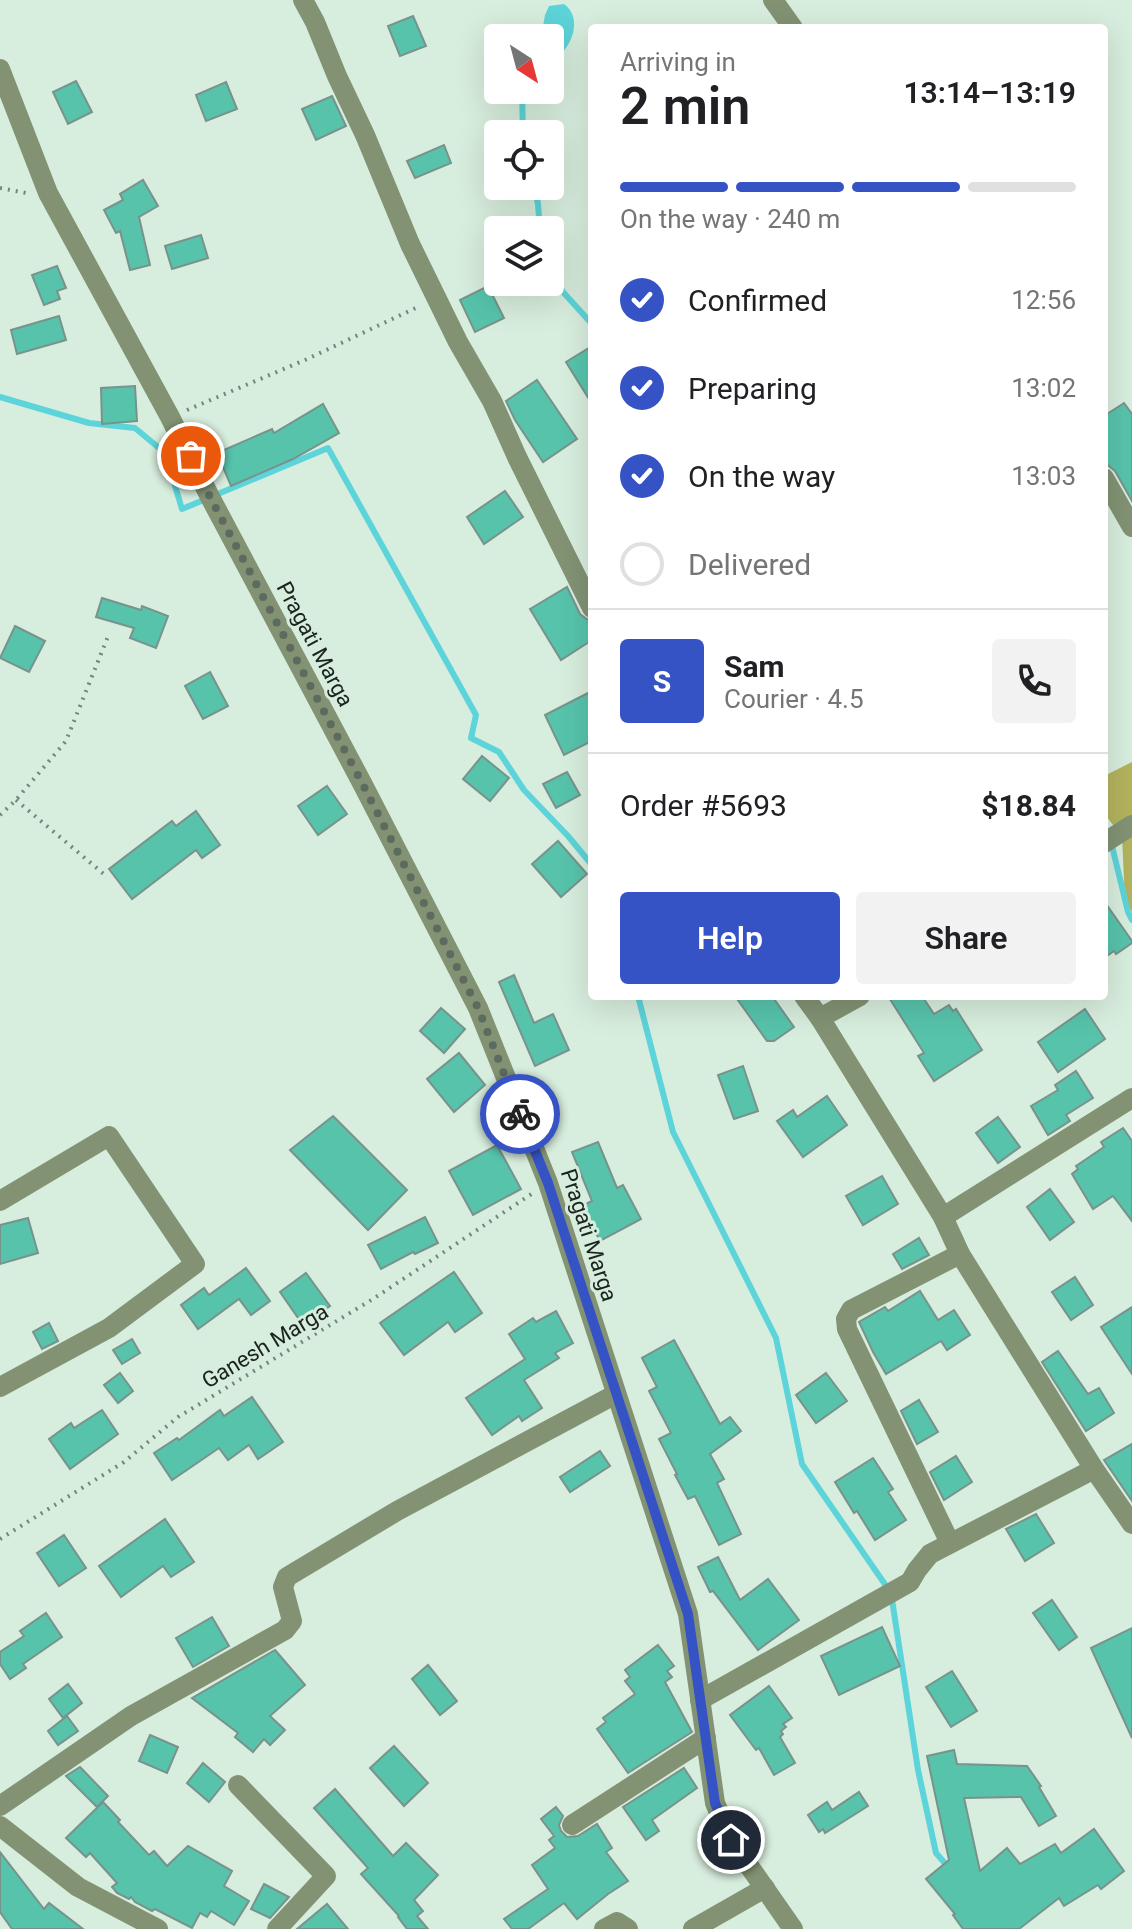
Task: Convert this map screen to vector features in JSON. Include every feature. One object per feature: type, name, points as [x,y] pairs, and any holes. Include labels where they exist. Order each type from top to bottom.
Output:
[{"type":"street","points":[[303,0],[365,135],[410,244],[458,342],[492,401],[588,600]]},
{"type":"street","points":[[773,0],[790,24]]},
{"type":"street","name":"Pragati Marga","points":[[0,69],[48,193],[170,417],[478,1008],[548,1183],[688,1614],[715,1803],[731,1840],[793,1929]]},
{"type":"street","points":[[1108,485],[1132,527]]},
{"type":"street","points":[[1108,840],[1132,825]]},
{"type":"street","points":[[807,1000],[943,1217],[960,1254],[1094,1469],[1132,1524]]},
{"type":"street","points":[[820,1018],[853,1000]]},
{"type":"street","points":[[943,1217],[1132,1098]]},
{"type":"street","points":[[0,1201],[109,1136],[195,1264],[109,1328],[0,1387]]},
{"type":"street","points":[[950,1543],[847,1329],[846,1319],[851,1310],[960,1254]]},
{"type":"street","points":[[0,1806],[131,1716],[285,1630],[292,1621],[283,1587],[287,1577],[397,1511],[616,1394]]},
{"type":"street","points":[[700,1700],[910,1582],[930,1554],[1094,1469]]},
{"type":"street","points":[[572,1825],[706,1738]]},
{"type":"street","points":[[238,1785],[326,1876],[277,1929]]},
{"type":"street","points":[[0,1826],[78,1887],[154,1928]]},
{"type":"street","points":[[693,1929],[765,1888]]},
{"type":"street","points":[[604,1929],[617,1922],[628,1929]]},
{"type":"path","points":[[170,417],[305,360],[437,297]]},
{"type":"path","points":[[0,815],[66,741],[109,634]]},
{"type":"path","points":[[16,800],[105,875]]},
{"type":"path","name":"Ganesh Marga","points":[[0,1539],[124,1462],[178,1417],[373,1299],[548,1183]]},
{"type":"shaded area","points":[[1132,762],[1132,912],[1125,901],[1122,837],[1108,818],[1108,774]]},
{"type":"water","points":[[564,4],[573,18],[572,35],[564,51],[564,24],[543,24],[549,6]]},
{"type":"building","points":[[413,16],[426,46],[400,56],[388,26]]},
{"type":"building","points":[[76,81],[92,112],[68,124],[53,92]]},
{"type":"building","points":[[226,82],[237,109],[206,121],[196,95]]},
{"type":"building","points":[[332,96],[346,126],[316,140],[302,109]]},
{"type":"building","points":[[444,145],[451,163],[415,178],[407,161]]},
{"type":"building","points":[[143,180],[158,206],[139,217],[150,265],[130,270],[120,231],[116,233],[104,210],[123,200],[120,194]]},
{"type":"building","points":[[201,235],[208,258],[172,269],[165,246]]},
{"type":"building","points":[[57,266],[66,288],[57,291],[60,299],[44,305],[32,275]]},
{"type":"building","points":[[484,288],[484,296],[493,296],[504,318],[475,332],[460,300]]},
{"type":"building","points":[[59,316],[66,340],[17,354],[11,330]]},
{"type":"building","points":[[588,348],[588,398],[566,362]]},
{"type":"building","points":[[537,380],[577,439],[543,462],[506,401]]},
{"type":"building","points":[[135,386],[137,421],[102,424],[101,388]]},
{"type":"building","points":[[1124,403],[1132,414],[1132,501],[1115,471],[1108,465],[1108,413]]},
{"type":"building","points":[[323,404],[339,433],[293,459],[231,486],[217,453],[272,429],[274,433]]},
{"type":"building","points":[[505,491],[523,517],[484,544],[467,517]]},
{"type":"building","points":[[567,587],[580,614],[588,620],[588,643],[561,660],[530,609]]},
{"type":"building","points":[[102,598],[141,610],[142,606],[168,616],[156,648],[130,638],[134,628],[96,617]]},
{"type":"building","points":[[15,626],[45,641],[29,672],[0,658]]},
{"type":"building","points":[[210,672],[228,706],[203,719],[185,686]]},
{"type":"building","points":[[588,693],[588,743],[564,755],[545,715]]},
{"type":"building","points":[[482,756],[509,778],[490,801],[463,779]]},
{"type":"building","points":[[567,772],[580,795],[556,808],[543,784]]},
{"type":"building","points":[[327,786],[347,814],[318,835],[298,806]]},
{"type":"building","points":[[196,811],[220,845],[202,858],[196,850],[132,899],[109,869],[172,821],[176,826]]},
{"type":"building","points":[[558,841],[587,874],[561,897],[532,864]]},
{"type":"building","points":[[1108,907],[1132,941],[1116,954],[1114,951],[1108,955]]},
{"type":"building","points":[[514,975],[534,1023],[553,1014],[569,1050],[535,1066],[499,982]]},
{"type":"building","points":[[738,1000],[775,1000],[794,1027],[774,1041],[767,1041]]},
{"type":"building","points":[[891,1000],[925,1000],[934,1014],[949,1005],[953,1011],[956,1009],[982,1050],[934,1081],[918,1056],[924,1053]]},
{"type":"building","points":[[441,1008],[465,1029],[444,1053],[420,1031]]},
{"type":"building","points":[[1085,1009],[1105,1039],[1058,1072],[1038,1042]]},
{"type":"building","points":[[459,1053],[485,1085],[454,1112],[427,1079]]},
{"type":"building","points":[[743,1066],[758,1111],[734,1119],[718,1075]]},
{"type":"building","points":[[1076,1071],[1093,1098],[1066,1115],[1070,1121],[1048,1135],[1031,1106],[1058,1090],[1055,1085]]},
{"type":"building","points":[[827,1096],[847,1125],[803,1157],[777,1121],[793,1110],[797,1117]]},
{"type":"building","points":[[333,1116],[407,1190],[368,1230],[290,1150]]},
{"type":"building","points":[[998,1117],[1020,1147],[998,1163],[976,1133]]},
{"type":"building","points":[[1123,1128],[1132,1141],[1132,1221],[1113,1196],[1093,1209],[1072,1174],[1078,1169],[1076,1166],[1104,1147],[1101,1142]]},
{"type":"building","points":[[598,1142],[617,1188],[623,1185],[641,1219],[600,1241],[582,1206],[592,1201],[572,1152]]},
{"type":"building","points":[[497,1145],[521,1189],[473,1215],[449,1171]]},
{"type":"building","points":[[882,1176],[898,1204],[863,1225],[846,1196]]},
{"type":"building","points":[[1050,1189],[1074,1222],[1050,1240],[1027,1207]]},
{"type":"building","points":[[425,1217],[438,1243],[381,1269],[368,1245]]},
{"type":"building","points":[[28,1218],[38,1253],[0,1264],[0,1225]]},
{"type":"building","points":[[919,1238],[929,1255],[902,1269],[893,1254]]},
{"type":"building","points":[[246,1268],[270,1301],[251,1315],[239,1299],[198,1329],[181,1305],[204,1288],[209,1295]]},
{"type":"building","points":[[454,1272],[482,1313],[455,1332],[448,1322],[404,1355],[380,1323]]},
{"type":"building","points":[[306,1273],[330,1306],[303,1325],[280,1292]]},
{"type":"building","points":[[1075,1277],[1093,1305],[1071,1320],[1052,1292]]},
{"type":"building","points":[[920,1291],[938,1320],[954,1310],[970,1335],[947,1350],[941,1341],[886,1374],[859,1322],[885,1307],[888,1311]]},
{"type":"building","points":[[1132,1307],[1132,1374],[1101,1327]]},
{"type":"building","points":[[556,1311],[573,1343],[555,1353],[559,1358],[524,1380],[542,1408],[522,1421],[519,1416],[492,1435],[466,1398],[525,1359],[509,1334],[533,1318],[536,1322]]},
{"type":"building","points":[[49,1323],[58,1341],[42,1349],[33,1332]]},
{"type":"building","points":[[132,1339],[140,1353],[122,1364],[113,1350]]},
{"type":"building","points":[[674,1340],[720,1424],[730,1417],[741,1431],[710,1454],[724,1479],[717,1483],[741,1534],[719,1545],[695,1496],[688,1499],[659,1439],[671,1433],[649,1391],[657,1387],[642,1358]]},
{"type":"building","points":[[1058,1351],[1088,1394],[1099,1388],[1114,1413],[1086,1431],[1042,1362]]},
{"type":"building","points":[[120,1373],[133,1391],[118,1403],[104,1385]]},
{"type":"building","points":[[826,1373],[847,1401],[816,1423],[796,1395]]},
{"type":"building","points":[[252,1397],[283,1442],[258,1459],[249,1445],[228,1460],[219,1448],[172,1480],[154,1453],[177,1438],[179,1440],[220,1410],[224,1416]]},
{"type":"building","points":[[919,1400],[938,1432],[917,1444],[901,1411]]},
{"type":"building","points":[[102,1410],[118,1434],[70,1469],[49,1439],[71,1423],[74,1428]]},
{"type":"building","points":[[1132,1444],[1132,1501],[1104,1460]]},
{"type":"building","points":[[600,1451],[610,1466],[570,1492],[560,1477]]},
{"type":"building","points":[[956,1456],[972,1482],[944,1500],[930,1472]]},
{"type":"building","points":[[873,1458],[893,1489],[888,1492],[906,1520],[875,1540],[835,1482]]},
{"type":"building","points":[[1036,1514],[1054,1543],[1025,1561],[1006,1529]]},
{"type":"building","points":[[165,1519],[194,1562],[171,1577],[163,1566],[121,1597],[99,1566]]},
{"type":"building","points":[[64,1535],[86,1568],[59,1586],[37,1553]]},
{"type":"building","points":[[718,1557],[740,1600],[768,1579],[799,1620],[758,1650],[713,1591],[710,1592],[698,1567]]},
{"type":"building","points":[[1052,1600],[1077,1637],[1059,1650],[1033,1613]]},
{"type":"building","points":[[46,1613],[62,1637],[23,1664],[26,1668],[10,1679],[0,1664],[0,1652],[24,1636],[20,1631]]},
{"type":"building","points":[[212,1617],[229,1646],[193,1667],[176,1638]]},
{"type":"building","points":[[882,1627],[900,1666],[839,1695],[821,1656]]},
{"type":"building","points":[[1132,1628],[1132,1738],[1091,1648]]},
{"type":"building","points":[[658,1645],[674,1666],[667,1671],[672,1677],[665,1682],[692,1732],[628,1773],[597,1729],[606,1722],[603,1718],[635,1694],[625,1681],[630,1677],[625,1670]]},
{"type":"building","points":[[275,1650],[305,1685],[270,1716],[285,1730],[270,1745],[264,1739],[253,1752],[235,1737],[238,1733],[192,1698]]},
{"type":"building","points":[[428,1665],[457,1701],[440,1715],[412,1679]]},
{"type":"building","points":[[952,1671],[977,1711],[951,1727],[926,1687]]},
{"type":"building","points":[[68,1684],[82,1703],[63,1718],[49,1699]]},
{"type":"building","points":[[769,1686],[792,1718],[783,1724],[786,1727],[780,1737],[795,1763],[774,1775],[759,1748],[756,1750],[730,1715]]},
{"type":"building","points":[[67,1716],[78,1731],[58,1745],[48,1731]]},
{"type":"building","points":[[150,1735],[178,1747],[167,1773],[139,1761]]},
{"type":"building","points":[[394,1746],[428,1783],[404,1806],[370,1768]]},
{"type":"building","points":[[954,1750],[957,1764],[1027,1766],[1056,1816],[1039,1826],[1021,1797],[964,1798],[980,1871],[1007,1848],[1020,1864],[1055,1844],[1061,1853],[1094,1829],[1124,1871],[1101,1889],[1098,1885],[1064,1906],[1059,1898],[1019,1929],[963,1929],[955,1914],[926,1879],[949,1860],[927,1756]]},
{"type":"building","points":[[203,1763],[225,1782],[209,1802],[187,1783]]},
{"type":"building","points":[[80,1767],[108,1796],[97,1807],[66,1776]]},
{"type":"building","points":[[684,1768],[697,1788],[652,1820],[659,1831],[646,1840],[623,1807]]},
{"type":"building","points":[[335,1789],[393,1856],[406,1843],[438,1875],[414,1900],[423,1911],[417,1916],[428,1929],[407,1929],[361,1874],[368,1868],[314,1808]]},
{"type":"building","points":[[859,1792],[868,1806],[825,1833],[823,1829],[819,1832],[808,1815],[827,1802],[832,1810]]},
{"type":"building","points":[[103,1802],[149,1855],[154,1851],[167,1866],[188,1846],[232,1871],[224,1886],[249,1901],[234,1925],[211,1911],[207,1917],[200,1913],[192,1928],[117,1893],[112,1887],[117,1883],[90,1853],[86,1857],[66,1838]]},
{"type":"building","points":[[556,1807],[563,1816],[559,1825],[561,1831],[567,1837],[578,1836],[597,1824],[612,1848],[606,1852],[628,1881],[577,1919],[564,1903],[528,1929],[512,1929],[504,1919],[548,1889],[532,1865],[555,1848],[549,1840],[554,1836],[541,1819]]},
{"type":"building","points":[[0,1852],[44,1909],[49,1903],[83,1929],[12,1929],[0,1912]]},
{"type":"building","points":[[264,1884],[289,1897],[270,1918],[251,1909]]},
{"type":"building","points":[[327,1904],[348,1929],[297,1929]]},
{"type":"waterway","points":[[522,104],[523,120]]},
{"type":"waterway","points":[[537,200],[539,216]]},
{"type":"waterway","points":[[564,293],[588,320]]},
{"type":"waterway","points":[[0,397],[89,423],[135,428],[165,453],[182,509],[328,448],[476,715],[471,738],[499,752],[524,790],[588,860]]},
{"type":"waterway","points":[[1112,846],[1132,920]]},
{"type":"waterway","points":[[639,1000],[673,1132],[776,1338],[802,1464],[891,1593],[918,1770],[936,1853],[950,1869]]},
{"type":"way so far","points":[[191,456],[478,1008],[520,1114]]},
{"type":"route","points":[[520,1114],[548,1183],[688,1614],[715,1803],[731,1840]]}]
